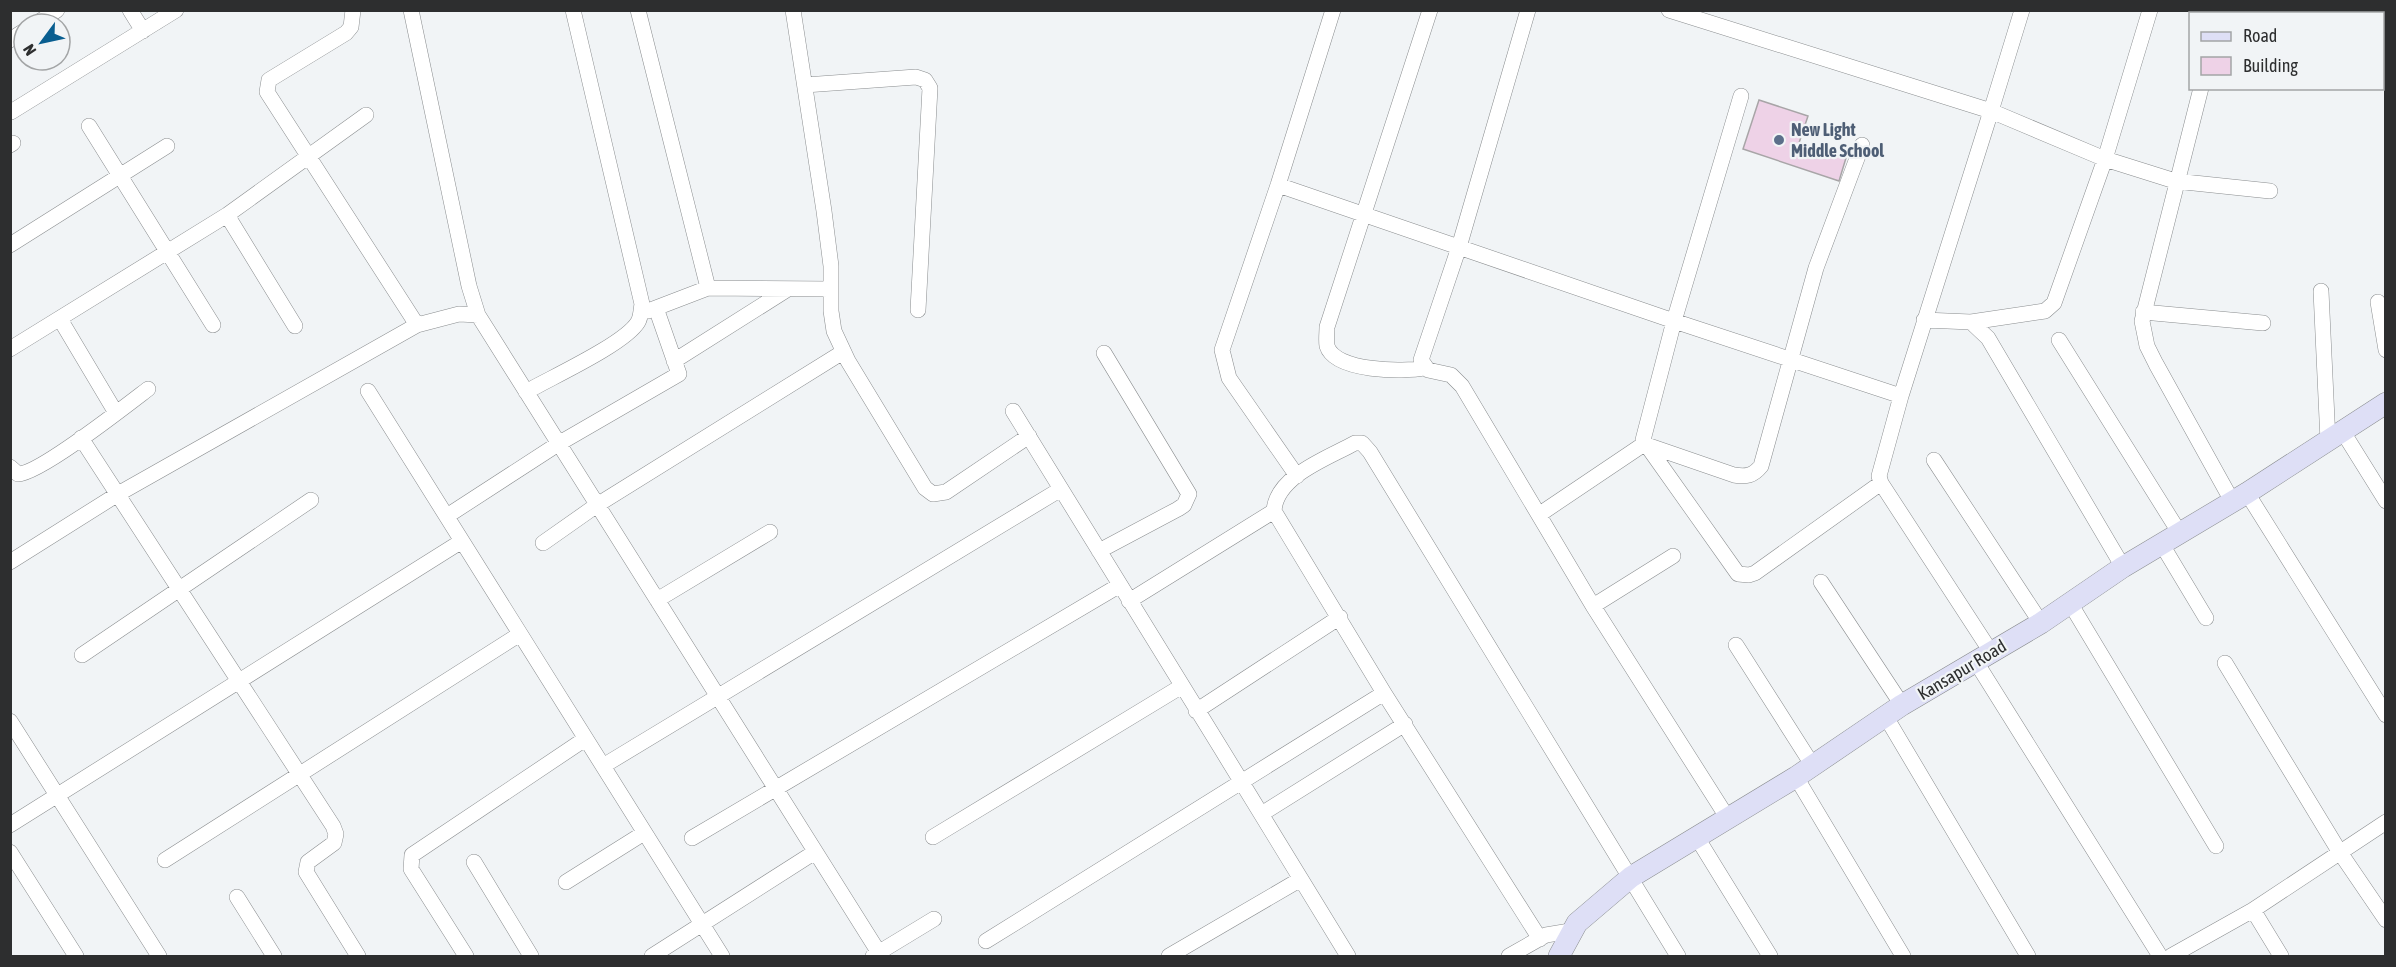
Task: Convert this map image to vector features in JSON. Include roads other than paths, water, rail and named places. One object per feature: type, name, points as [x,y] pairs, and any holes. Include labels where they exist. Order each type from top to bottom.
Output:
[{"type":"street","points":[[130,10],[144,31]]},
{"type":"street","points":[[11,112],[176,10]]},
{"type":"street","points":[[353,10],[351,27],[346,33],[269,80],[266,84],[267,92],[306,156],[417,325]]},
{"type":"street","points":[[411,10],[469,286],[478,315],[878,955],[934,919]]},
{"type":"street","points":[[526,392],[614,343],[631,330],[640,314],[642,304],[573,10]]},
{"type":"street","points":[[638,10],[708,288]]},
{"type":"street","points":[[793,10],[829,255],[834,331],[843,352],[925,488],[933,494],[946,492],[1029,436]]},
{"type":"street","points":[[1297,476],[1234,387],[1222,357],[1222,350],[1278,185],[1333,10]]},
{"type":"street","points":[[1430,10],[1365,216],[1327,327],[1327,346],[1336,357],[1361,365],[1398,371],[1425,368],[1451,375],[1458,380],[1593,606],[1727,817]]},
{"type":"street","points":[[1425,368],[1420,356],[1459,247],[1528,10]]},
{"type":"street","points":[[1669,10],[1991,111],[2105,159],[2175,180],[2270,191]]},
{"type":"street","points":[[2022,10],[1900,396],[1880,470],[1881,483],[2160,957]]},
{"type":"street","points":[[1924,320],[1971,322],[2050,308],[2105,159],[2150,10]]},
{"type":"street","points":[[805,85],[916,77],[928,83],[930,88],[918,310]]},
{"type":"street","points":[[2199,90],[2143,312],[2147,346],[2239,497],[2385,715]]},
{"type":"street","points":[[1741,96],[1642,435],[1644,444],[1738,574],[1744,576],[1755,573],[1791,549],[1881,483]]},
{"type":"street","points":[[10,349],[227,215],[306,156],[366,116]]},
{"type":"street","points":[[89,126],[213,326]]},
{"type":"street","points":[[1644,444],[1734,475],[1743,476],[1756,473],[1761,466],[1816,268],[1862,145]]},
{"type":"street","points":[[10,245],[167,146]]},
{"type":"street","points":[[1278,185],[1900,396]]},
{"type":"street","points":[[227,215],[296,326]]},
{"type":"street","points":[[640,314],[708,288],[831,289]]},
{"type":"street","points":[[674,361],[788,289]]},
{"type":"street","points":[[2320,291],[2336,436],[2385,501]]},
{"type":"street","points":[[2378,302],[2385,350]]},
{"type":"street","points":[[447,516],[558,444],[679,374],[656,308]]},
{"type":"street","points":[[2143,312],[2263,323]]},
{"type":"street","points":[[10,562],[118,494],[417,325],[459,315],[478,315]]},
{"type":"street","points":[[60,319],[116,413]]},
{"type":"street","points":[[1971,322],[1979,327],[2001,358],[2122,567]]},
{"type":"street","points":[[2059,340],[2170,537],[2206,618]]},
{"type":"street","points":[[543,543],[597,505],[843,352]]},
{"type":"street","points":[[1099,551],[1178,509],[1184,504],[1189,494],[1104,353]]},
{"type":"street","points":[[10,467],[15,473],[23,474],[81,438],[148,389]]},
{"type":"street","points":[[368,391],[722,957]]},
{"type":"street","name":"Kansapur Road","points":[[1559,957],[1570,931],[1586,914],[1631,877],[1805,772],[1894,711],[2041,623],[2122,567],[2239,497],[2385,403]]},
{"type":"street","points":[[1013,411],[1196,711],[1263,813],[1348,957]]},
{"type":"street","points":[[81,438],[336,834],[334,843],[308,862],[307,878],[358,957]]},
{"type":"street","points":[[1539,939],[1384,693],[1274,511],[1274,501],[1281,489],[1297,476],[1355,443],[1362,443],[1366,447],[1678,957]]},
{"type":"street","points":[[1540,514],[1644,444]]},
{"type":"street","points":[[1934,460],[2041,623]]},
{"type":"street","points":[[603,766],[1061,489]]},
{"type":"street","points":[[82,655],[311,500]]},
{"type":"street","points":[[1130,601],[1274,511]]},
{"type":"street","points":[[657,600],[770,532]]},
{"type":"street","points":[[10,825],[462,541]]},
{"type":"street","points":[[1593,606],[1672,556]]},
{"type":"street","points":[[1821,582],[2028,957]]},
{"type":"street","points":[[692,838],[1120,585]]},
{"type":"street","points":[[2070,603],[2216,846]]},
{"type":"street","points":[[1196,711],[1340,617]]},
{"type":"street","points":[[165,860],[520,634]]},
{"type":"street","points":[[1736,645],[1903,957]]},
{"type":"street","points":[[2225,663],[2339,851],[2385,920]]},
{"type":"street","points":[[933,837],[1182,686]]},
{"type":"street","points":[[986,941],[1384,693]]},
{"type":"street","points":[[10,721],[159,957]]},
{"type":"street","points":[[1263,813],[1405,724]]},
{"type":"street","points":[[466,957],[411,869],[412,855],[585,739]]},
{"type":"street","points":[[2171,957],[2253,910],[2385,822]]},
{"type":"street","points":[[566,882],[644,833]]},
{"type":"street","points":[[1696,836],[1770,957]]},
{"type":"street","points":[[10,852],[76,957]]},
{"type":"street","points":[[652,957],[815,852]]},
{"type":"street","points":[[474,862],[531,957]]},
{"type":"street","points":[[1169,957],[1301,879]]},
{"type":"street","points":[[237,897],[274,957]]},
{"type":"street","points":[[2253,910],[2281,957]]},
{"type":"street","points":[[1509,957],[1539,939],[1570,931]]},
{"type":"place","name":"New Light Middle School","points":[[1779,140]]}]
